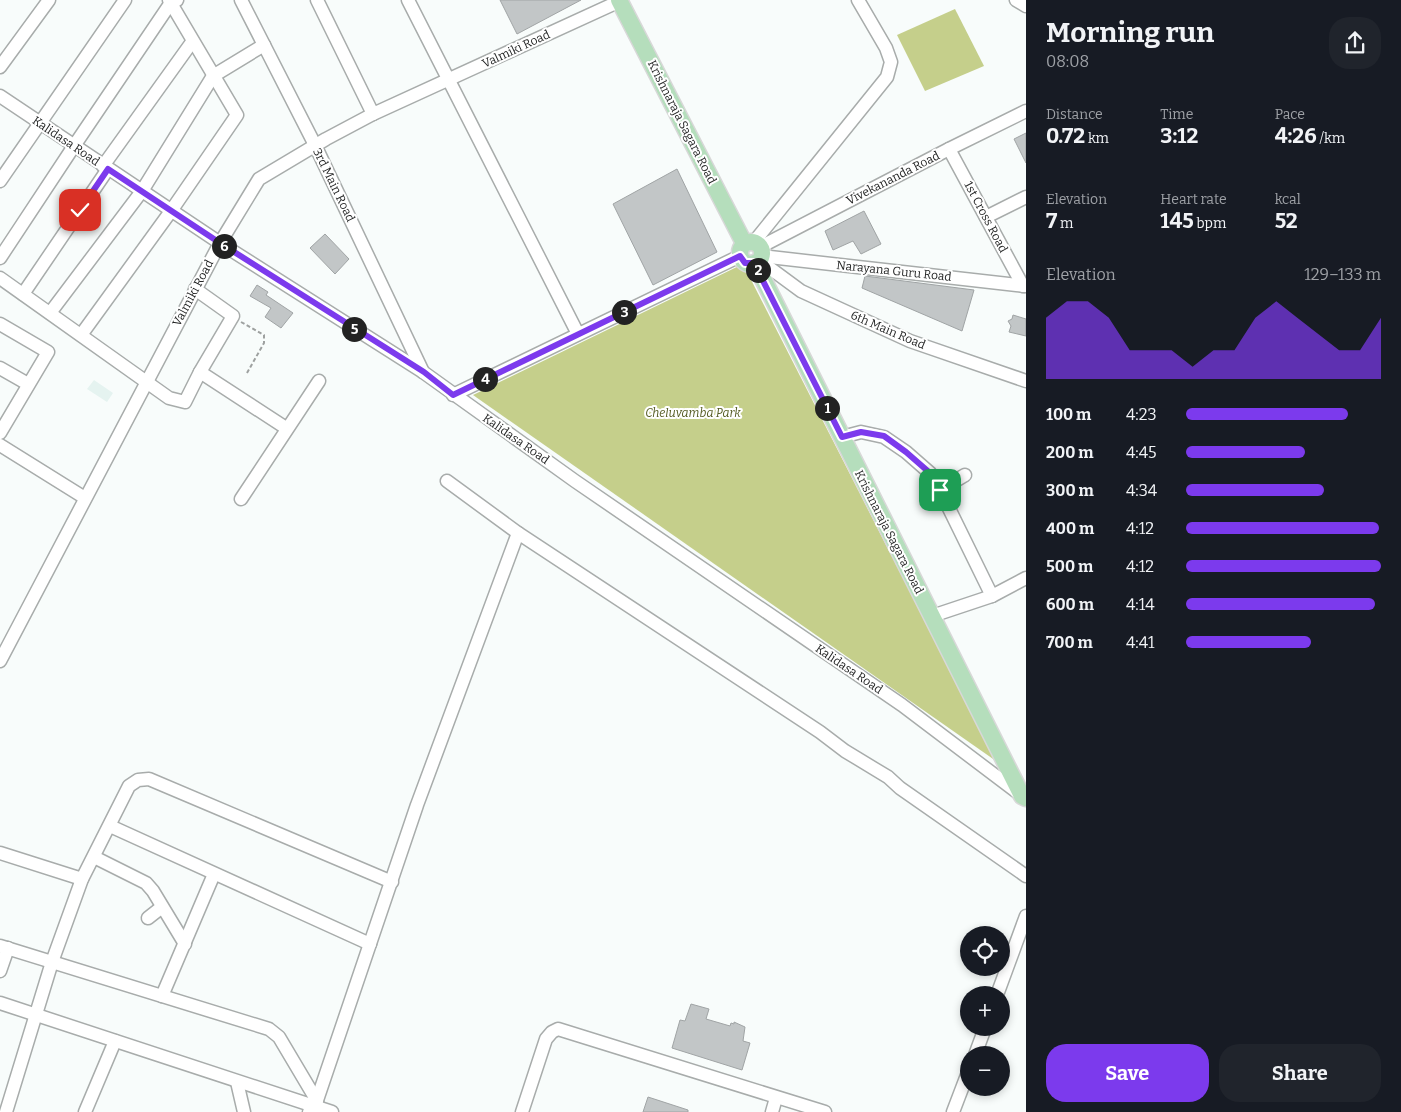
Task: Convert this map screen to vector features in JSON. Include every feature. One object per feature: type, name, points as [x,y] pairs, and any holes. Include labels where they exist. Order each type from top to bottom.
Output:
[{"type":"main road","name":"Krishnaraja Sagara Road","points":[[620,1],[753,252],[842,437],[1024,797]]},
{"type":"street","points":[[0,67],[48,0]]},
{"type":"street","points":[[0,181],[125,0]]},
{"type":"street","name":"3rd Main Road","points":[[241,0],[315,145],[424,372]]},
{"type":"street","points":[[317,0],[373,114]]},
{"type":"street","points":[[408,0],[578,334]]},
{"type":"street","points":[[753,252],[887,77],[891,62],[886,48],[858,0]]},
{"type":"street","points":[[1016,0],[1026,6]]},
{"type":"street","points":[[0,258],[172,1],[190,34],[192,42],[237,115],[171,211],[81,335]]},
{"type":"street","name":"Valmiki Road","points":[[0,660],[195,289],[220,243],[259,179],[315,145],[373,114],[620,1]]},
{"type":"street","points":[[23,294],[106,167],[192,42]]},
{"type":"street","points":[[50,313],[142,191],[213,76],[264,45]]},
{"type":"street","name":"Kalidasa Road","points":[[0,96],[220,243],[424,372],[453,395],[575,480],[902,705],[1024,797]]},
{"type":"street","name":"Vivekananda Road","points":[[453,395],[753,252],[948,149],[1026,111]]},
{"type":"street","name":"1st Cross Road","points":[[948,149],[986,217],[1021,271],[1024,286]]},
{"type":"street","points":[[986,217],[1026,197]]},
{"type":"street","name":"Narayana Guru Road","points":[[753,252],[1024,286]]},
{"type":"street","name":"6th Main Road","points":[[753,252],[801,291],[910,341],[1026,380]]},
{"type":"street","points":[[0,278],[169,398],[185,402],[200,372],[233,316],[195,289]]},
{"type":"street","points":[[0,324],[48,352],[0,434]]},
{"type":"street","points":[[0,368],[28,384]]},
{"type":"street","points":[[200,372],[286,428]]},
{"type":"street","points":[[240,499],[319,381]]},
{"type":"street","points":[[842,437],[861,432],[884,436],[930,473],[992,596]]},
{"type":"street","points":[[0,445],[86,498]]},
{"type":"street","points":[[940,490],[965,475]]},
{"type":"street","points":[[447,481],[518,533],[820,732],[845,751],[888,777],[900,788],[1026,876]]},
{"type":"street","points":[[314,1106],[420,796],[518,533]]},
{"type":"street","points":[[932,616],[992,596],[1026,578]]},
{"type":"street","points":[[6,1112],[52,962],[82,879],[129,786],[138,780],[149,779],[392,882]]},
{"type":"street","points":[[110,826],[370,944]]},
{"type":"street","points":[[0,853],[82,879]]},
{"type":"street","points":[[94,857],[146,883],[184,944]]},
{"type":"street","points":[[162,996],[214,874]]},
{"type":"street","points":[[148,918],[162,907]]},
{"type":"street","points":[[1000,986],[1026,916]]},
{"type":"street","points":[[0,971],[4,947],[269,1029],[279,1037],[314,1106]]},
{"type":"street","points":[[0,1003],[332,1112]]},
{"type":"street","points":[[522,1112],[546,1039],[552,1032],[558,1029],[825,1112]]},
{"type":"street","points":[[85,1112],[115,1041]]},
{"type":"street","points":[[237,1082],[244,1112]]},
{"type":"street","points":[[953,1112],[960,1094]]},
{"type":"street","points":[[772,1112],[776,1098]]},
{"type":"path","points":[[233,316],[264,335],[264,343],[247,372]]},
{"type":"shaded area","points":[[94,380],[113,393],[107,402],[87,389]]},
{"type":"green space","points":[[955,9],[984,66],[925,91],[897,35]]},
{"type":"green space","name":"Cheluvamba Park","points":[[743,264],[996,761],[473,395]]},
{"type":"building","points":[[500,0],[581,0],[517,34]]},
{"type":"building","points":[[1026,133],[1026,163],[1014,139]]},
{"type":"building","points":[[677,169],[717,252],[653,285],[613,204]]},
{"type":"building","points":[[864,211],[881,244],[861,254],[853,241],[833,250],[825,231]]},
{"type":"building","points":[[325,234],[349,259],[335,274],[310,248]]},
{"type":"building","points":[[865,276],[974,290],[962,331],[862,288]]},
{"type":"building","points":[[257,285],[268,292],[266,295],[293,313],[281,328],[265,317],[271,308],[250,296]]},
{"type":"building","points":[[1013,315],[1026,319],[1026,336],[1009,332],[1011,326],[1008,321],[1012,319]]},
{"type":"building","points":[[691,1004],[709,1009],[706,1019],[730,1026],[734,1022],[745,1027],[743,1041],[750,1043],[742,1070],[672,1048],[680,1020],[685,1021]]},
{"type":"building","points":[[648,1097],[688,1110],[688,1112],[643,1112]]},
{"type":"route","points":[[80,210],[108,169],[220,243],[424,372],[453,395],[740,256],[745,263],[754,263],[842,437],[861,432],[884,436],[930,473],[940,490]]}]
